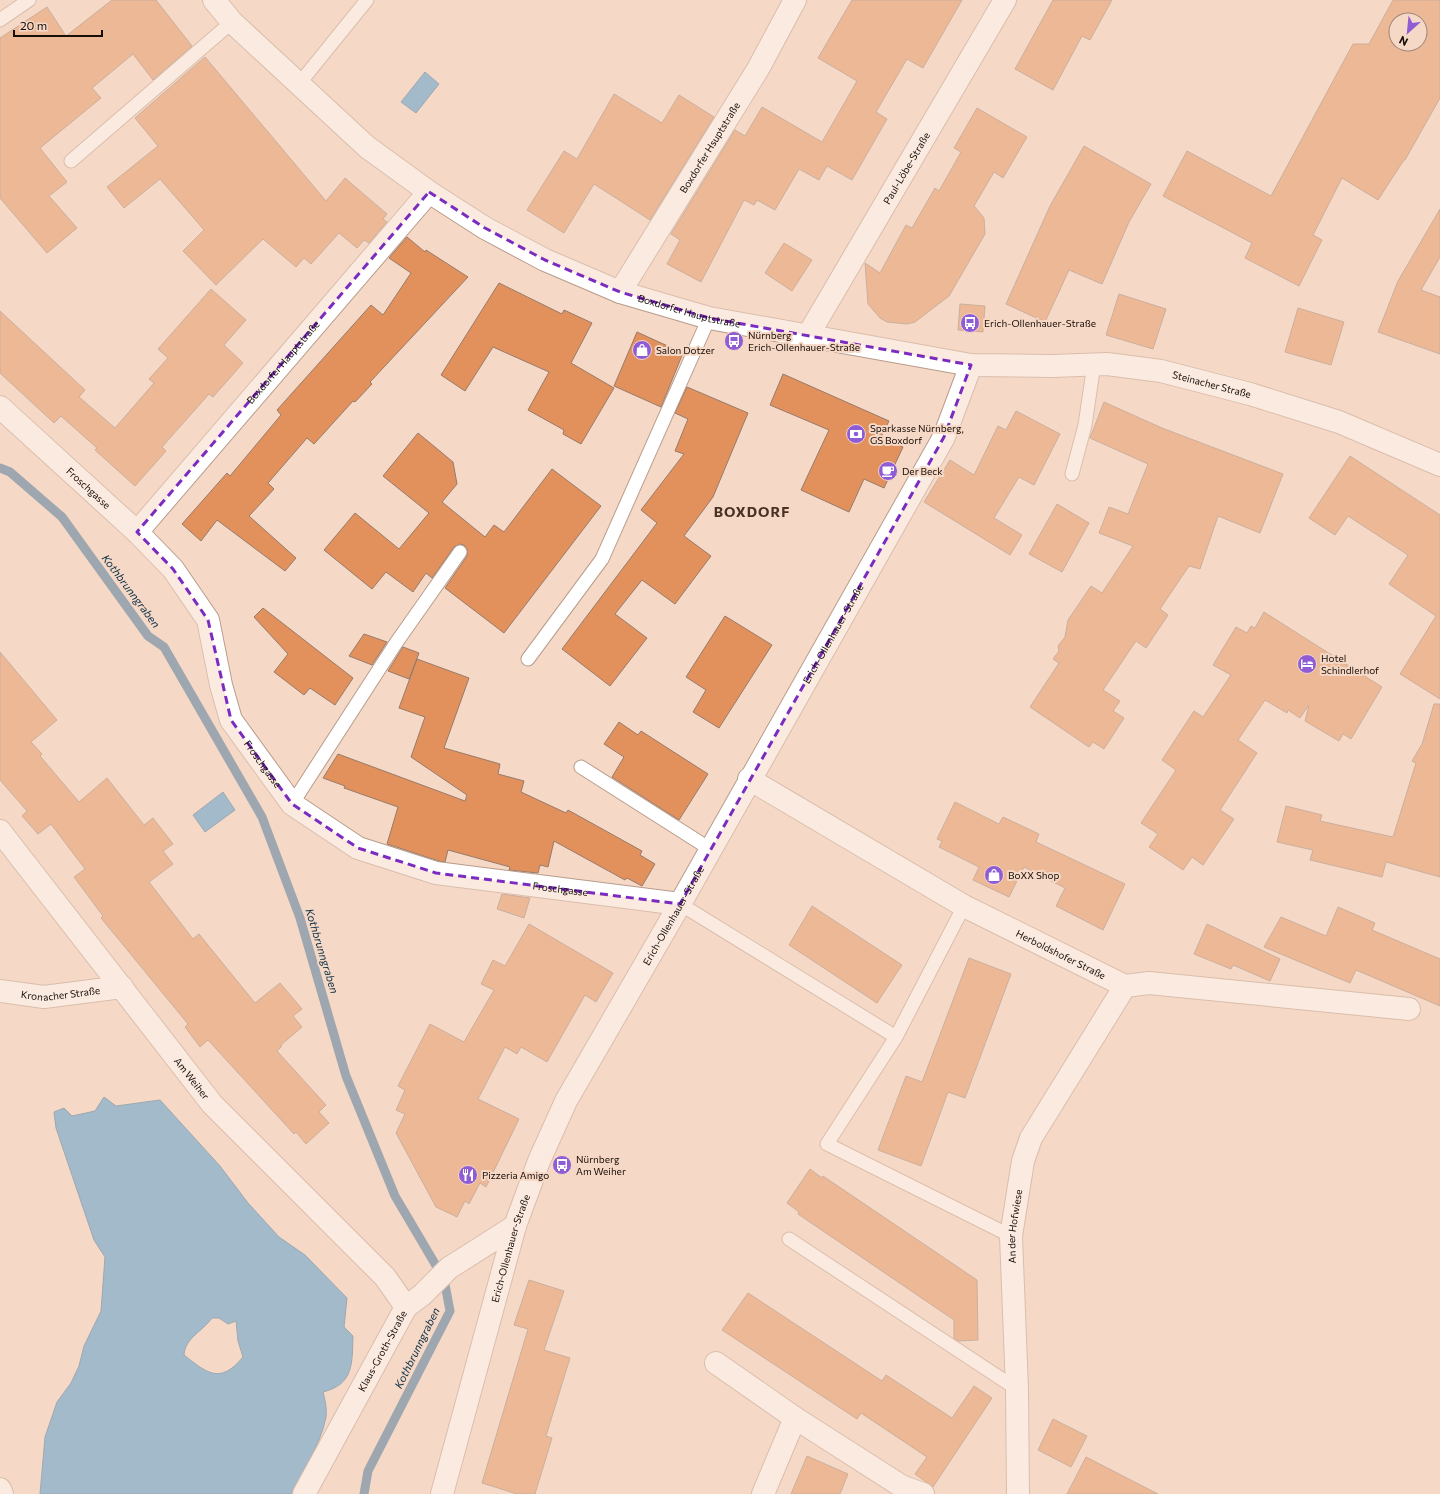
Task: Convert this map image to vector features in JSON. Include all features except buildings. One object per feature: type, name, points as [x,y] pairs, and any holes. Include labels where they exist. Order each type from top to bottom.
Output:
[{"type":"street","name":"Boxdorfer Hauptstraße","points":[[214,0],[232,22],[367,147],[429,192],[485,228],[545,260],[620,292],[709,318],[971,365]]},
{"type":"street","name":"Boxdorfer Hsuptstraße","points":[[620,292],[758,69],[795,0]]},
{"type":"street","name":"Paul-Löbe-Straße","points":[[807,336],[1004,0]]},
{"type":"street","name":"Boxdorfer Hauptstraße","points":[[137,532],[429,192]]},
{"type":"street","name":"Steinacher Straße","points":[[971,365],[1107,364],[1160,371],[1250,394],[1338,422],[1440,465]]},
{"type":"street","name":"Erich-Ollenhauer-Straße","points":[[442,1494],[515,1226],[538,1161],[566,1101],[680,904],[749,779],[944,437],[971,365]]},
{"type":"street","name":"Froschgasse","points":[[0,407],[137,532],[173,569],[208,620],[221,685],[231,720],[260,763],[292,804],[358,848],[436,873],[680,904]]},
{"type":"street","name":"Herboldshofer Straße","points":[[749,779],[964,906],[1124,986]]},
{"type":"street","name":"Am Weiher","points":[[0,831],[212,1104],[385,1277],[414,1301]]},
{"type":"street","points":[[1124,986],[1149,983],[1409,1009]]},
{"type":"street","name":"An der Hofwiese","points":[[1018,1494],[1017,1389],[1011,1236],[1023,1161],[1031,1138],[1124,986]]},
{"type":"street","name":"Kronacher Straße","points":[[0,991],[44,997],[122,987]]},
{"type":"street","name":"Klaus-Groth-Straße","points":[[304,1494],[414,1301],[449,1268],[515,1226]]},
{"type":"street","points":[[716,1363],[901,1491],[923,1494]]},
{"type":"street","points":[[763,1494],[795,1418]]},
{"type":"street","points":[[0,1489],[2,1494]]},
{"type":"lane","points":[[0,20],[29,0]]},
{"type":"lane","points":[[299,84],[367,0]]},
{"type":"lane","points":[[70,161],[232,22]]},
{"type":"lane","points":[[528,659],[602,559],[709,318]]},
{"type":"lane","points":[[1072,474],[1085,425],[1094,364]]},
{"type":"lane","points":[[292,804],[396,643],[460,552]]},
{"type":"lane","points":[[581,767],[710,849]]},
{"type":"lane","points":[[680,904],[896,1037]]},
{"type":"lane","points":[[964,906],[896,1037],[828,1144],[1011,1236]]},
{"type":"lane","points":[[789,1240],[1017,1389]]},
{"type":"highlighted area","points":[[429,192],[485,228],[545,260],[620,292],[709,318],[971,365],[944,437],[680,904],[436,873],[358,848],[292,804],[231,720],[208,620],[173,569],[137,532]]},
{"type":"water","points":[[425,72],[439,84],[416,113],[401,102]]},
{"type":"water","points":[[223,792],[235,810],[205,832],[193,815]]},
{"type":"water","points":[[104,1097],[116,1106],[160,1100],[220,1166],[248,1203],[279,1237],[305,1255],[347,1298],[344,1327],[353,1336],[349,1372],[341,1384],[323,1392],[326,1410],[324,1427],[316,1447],[291,1494],[40,1494],[45,1437],[57,1402],[71,1383],[79,1366],[84,1346],[101,1311],[105,1257],[94,1240],[56,1128],[54,1112],[64,1108],[72,1116],[95,1111]],"holes":[[[212,1318],[219,1318],[228,1324],[236,1321],[238,1341],[243,1357],[235,1366],[227,1371],[214,1373],[200,1367],[184,1355],[185,1349],[191,1339]]]},
{"type":"waterway","name":"Kothbrunngraben","points":[[0,468],[10,472],[62,517],[148,636],[164,647],[262,817],[300,918],[346,1076],[395,1196],[444,1279],[450,1311],[368,1471],[364,1494]]},
{"type":"place","name":"Erich-Ollenhauer-Straße","points":[[970,323]]},
{"type":"place","name":"Nürnberg Erich-Ollenhauer-Straße","points":[[734,341]]},
{"type":"place","name":"Salon Dotzer","points":[[642,350]]},
{"type":"place","name":"Sparkasse Nürnberg, GS Boxdorf","points":[[856,434]]},
{"type":"place","name":"Der Beck","points":[[888,471]]},
{"type":"place","name":"Hotel Schindlerhof","points":[[1307,664]]},
{"type":"place","name":"BoXX Shop","points":[[994,875]]},
{"type":"place","name":"Nürnberg Am Weiher","points":[[562,1165]]},
{"type":"place","name":"Pizzeria Amigo","points":[[468,1175]]},
{"type":"district","name":"BOXDORF","points":[[752,512]]}]
